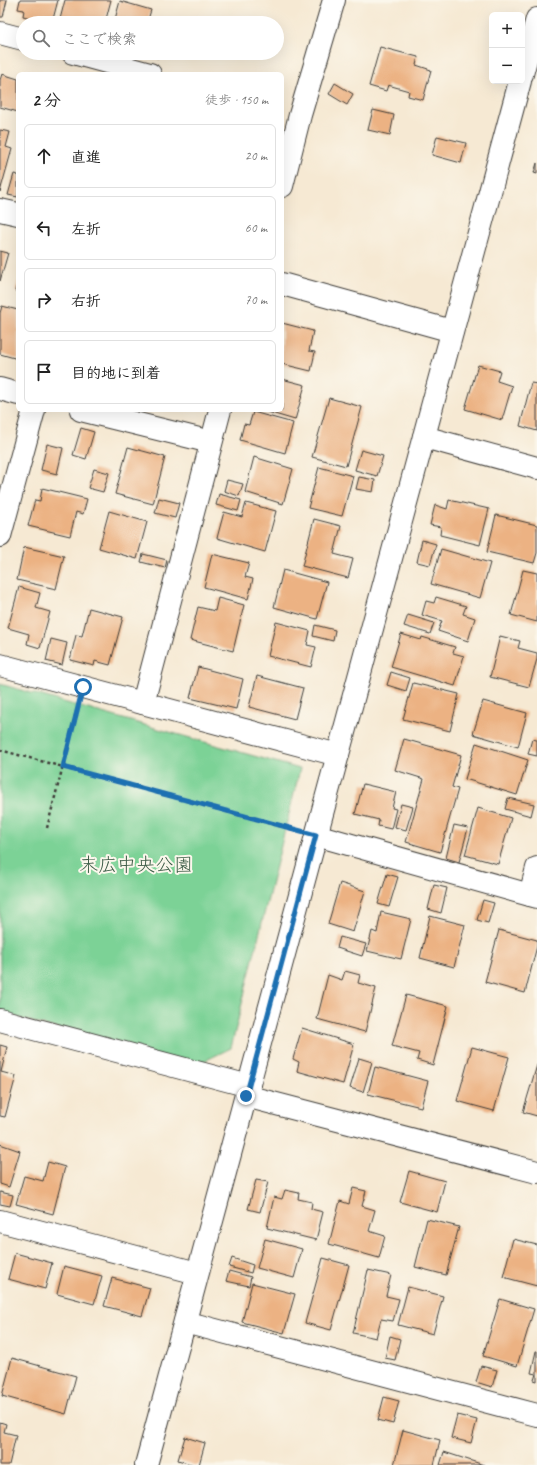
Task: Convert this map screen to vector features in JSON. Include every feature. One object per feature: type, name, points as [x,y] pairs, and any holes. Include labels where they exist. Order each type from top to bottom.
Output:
[{"type":"street","points":[[284,170],[291,113],[334,0]]},
{"type":"street","points":[[525,63],[537,19]]},
{"type":"street","points":[[0,33],[16,37]]},
{"type":"street","points":[[99,60],[143,72]]},
{"type":"street","points":[[146,1465],[519,84]]},
{"type":"street","points":[[0,210],[16,214]]},
{"type":"street","points":[[284,285],[452,331]]},
{"type":"street","points":[[0,389],[16,393]]},
{"type":"street","points":[[0,536],[33,412]]},
{"type":"street","points":[[89,412],[211,442]]},
{"type":"street","points":[[143,703],[219,412]]},
{"type":"street","points":[[424,437],[537,468]]},
{"type":"street","points":[[0,665],[338,755]]},
{"type":"street","points":[[316,835],[534,896],[537,868]]},
{"type":"street","points":[[0,1020],[537,1172]]},
{"type":"street","points":[[0,1221],[198,1273]]},
{"type":"street","points":[[185,1322],[537,1415]]},
{"type":"path","points":[[47,828],[83,687]]},
{"type":"path","points":[[0,750],[316,835]]},
{"type":"green space","name":"末広中央公園","points":[[0,684],[300,769],[231,1048],[194,1066],[0,1013]]},
{"type":"building","points":[[0,0],[7,0],[3,17],[0,17]]},
{"type":"building","points":[[20,0],[58,0],[54,16],[23,16],[24,10],[18,9]]},
{"type":"building","points":[[65,0],[111,0],[107,16],[61,16]]},
{"type":"building","points":[[120,1],[151,10],[149,16],[116,16]]},
{"type":"building","points":[[380,47],[418,57],[416,65],[431,70],[423,100],[408,96],[409,91],[388,85],[386,91],[369,86]]},
{"type":"building","points":[[2,74],[16,78],[16,111],[0,107],[0,80]]},
{"type":"building","points":[[335,83],[353,94],[347,105],[329,94]]},
{"type":"building","points":[[373,110],[394,115],[390,135],[368,130]]},
{"type":"building","points":[[0,130],[10,132],[6,147],[12,149],[0,192]]},
{"type":"building","points":[[437,136],[466,143],[461,163],[432,155]]},
{"type":"building","points":[[537,163],[537,174],[534,173]]},
{"type":"building","points":[[14,174],[16,174],[16,197],[8,195]]},
{"type":"building","points":[[0,251],[8,253],[0,281]]},
{"type":"building","points":[[2,306],[16,310],[16,358],[0,354],[0,313]]},
{"type":"building","points":[[284,324],[313,331],[309,351],[315,352],[311,371],[284,364]]},
{"type":"building","points":[[478,365],[500,371],[497,381],[512,386],[502,420],[465,409]]},
{"type":"building","points":[[284,380],[305,385],[295,420],[268,412],[284,412]]},
{"type":"building","points":[[531,383],[537,384],[537,431],[520,426]]},
{"type":"building","points":[[329,398],[362,407],[346,466],[312,457]]},
{"type":"building","points":[[253,412],[293,423],[285,453],[240,440],[244,424],[249,425]]},
{"type":"building","points":[[81,428],[94,432],[86,459],[73,455]]},
{"type":"building","points":[[47,444],[63,448],[57,474],[41,470]]},
{"type":"building","points":[[128,447],[165,457],[153,504],[115,494]]},
{"type":"building","points":[[361,450],[383,456],[377,476],[355,470]]},
{"type":"building","points":[[254,457],[293,469],[283,504],[245,492]]},
{"type":"building","points":[[319,467],[353,476],[342,516],[308,508]]},
{"type":"building","points":[[94,469],[109,473],[103,492],[88,488]]},
{"type":"building","points":[[359,477],[375,480],[373,492],[356,489]]},
{"type":"building","points":[[227,480],[243,484],[239,496],[224,491]]},
{"type":"building","points":[[42,488],[87,499],[83,514],[76,512],[70,536],[28,526],[35,500],[40,501]]},
{"type":"building","points":[[219,494],[241,500],[238,511],[216,505]]},
{"type":"building","points":[[159,498],[179,503],[175,518],[155,513]]},
{"type":"building","points":[[449,500],[489,509],[480,545],[440,535],[441,527],[430,525],[435,505],[447,509]]},
{"type":"building","points":[[246,503],[276,511],[265,552],[217,538],[224,512],[242,517]]},
{"type":"building","points":[[109,511],[147,522],[137,559],[99,548]]},
{"type":"building","points":[[496,515],[537,525],[537,553],[534,563],[487,552]]},
{"type":"building","points":[[314,519],[341,526],[334,554],[353,559],[348,578],[302,566]]},
{"type":"building","points":[[422,540],[436,544],[430,565],[417,562]]},
{"type":"building","points":[[24,547],[64,556],[56,589],[17,580]]},
{"type":"building","points":[[441,549],[490,563],[480,598],[431,584]]},
{"type":"building","points":[[143,554],[167,560],[165,568],[141,562]]},
{"type":"building","points":[[212,554],[249,563],[245,577],[253,579],[248,599],[204,587]]},
{"type":"building","points":[[283,570],[327,582],[317,619],[274,607]]},
{"type":"building","points":[[523,570],[537,573],[537,622],[511,615]]},
{"type":"building","points":[[19,587],[40,593],[36,608],[50,612],[40,648],[27,644],[29,634],[8,628]]},
{"type":"building","points":[[436,597],[466,606],[463,614],[475,618],[468,641],[438,631],[442,621],[422,615],[426,601],[434,603]]},
{"type":"building","points":[[218,598],[244,605],[233,651],[190,640],[198,607],[215,611]]},
{"type":"building","points":[[89,608],[123,617],[110,665],[95,661],[94,666],[70,660],[76,635],[82,636]]},
{"type":"building","points":[[408,615],[434,623],[430,634],[404,626]]},
{"type":"building","points":[[276,622],[310,631],[307,645],[316,647],[311,667],[268,656]]},
{"type":"building","points":[[315,625],[335,630],[333,641],[313,636]]},
{"type":"building","points":[[401,634],[421,640],[422,637],[455,647],[453,653],[464,656],[455,686],[391,667]]},
{"type":"building","points":[[500,636],[520,641],[518,648],[537,653],[537,659],[529,687],[490,677]]},
{"type":"building","points":[[51,639],[67,643],[62,665],[46,661]]},
{"type":"building","points":[[198,667],[243,679],[236,709],[190,698]]},
{"type":"building","points":[[391,672],[410,678],[406,691],[387,685]]},
{"type":"building","points":[[257,676],[303,688],[295,719],[249,707]]},
{"type":"building","points":[[413,683],[459,694],[450,731],[403,719]]},
{"type":"building","points":[[483,701],[527,713],[518,747],[473,734]]},
{"type":"building","points":[[404,739],[461,755],[452,787],[458,789],[440,852],[406,842],[424,779],[395,770]]},
{"type":"building","points":[[532,739],[537,740],[537,756],[528,754]]},
{"type":"building","points":[[476,743],[528,760],[517,795],[465,779]]},
{"type":"building","points":[[363,784],[396,792],[392,808],[396,809],[391,829],[378,826],[379,820],[355,814]]},
{"type":"building","points":[[508,798],[534,804],[531,816],[505,809]]},
{"type":"building","points":[[401,804],[413,807],[406,830],[395,827]]},
{"type":"building","points":[[478,808],[511,818],[498,864],[465,855]]},
{"type":"building","points":[[454,825],[468,828],[459,862],[446,858]]},
{"type":"building","points":[[387,874],[398,877],[389,907],[378,904]]},
{"type":"building","points":[[340,883],[365,891],[353,932],[328,924]]},
{"type":"building","points":[[434,885],[447,888],[441,913],[428,909]]},
{"type":"building","points":[[483,900],[494,903],[488,923],[477,920]]},
{"type":"building","points":[[381,912],[411,919],[401,959],[367,951],[372,931],[377,933]]},
{"type":"building","points":[[430,916],[465,925],[454,967],[420,958]]},
{"type":"building","points":[[499,930],[537,940],[537,946],[525,993],[485,982]]},
{"type":"building","points":[[340,937],[366,944],[362,956],[337,948]]},
{"type":"building","points":[[345,971],[360,975],[358,983],[376,988],[365,1032],[317,1019],[328,975],[342,980]]},
{"type":"building","points":[[406,995],[448,1006],[433,1065],[417,1060],[419,1053],[392,1046]]},
{"type":"building","points":[[302,1028],[354,1044],[343,1084],[297,1071],[299,1062],[293,1059]]},
{"type":"building","points":[[0,1045],[7,1047],[1,1072],[16,1076],[5,1117],[0,1116]]},
{"type":"building","points":[[472,1047],[509,1057],[494,1111],[457,1101]]},
{"type":"building","points":[[359,1058],[372,1062],[363,1092],[350,1088]]},
{"type":"building","points":[[537,1065],[537,1116],[523,1112]]},
{"type":"building","points":[[375,1067],[428,1081],[421,1107],[368,1094]]},
{"type":"building","points":[[0,1144],[20,1151],[9,1187],[0,1184]]},
{"type":"building","points":[[48,1162],[65,1167],[53,1214],[16,1204],[24,1176],[43,1181]]},
{"type":"building","points":[[409,1171],[445,1181],[437,1212],[400,1202]]},
{"type":"building","points":[[256,1180],[268,1182],[260,1212],[248,1209]]},
{"type":"building","points":[[353,1188],[366,1191],[362,1206],[375,1210],[369,1231],[385,1236],[379,1258],[329,1244],[340,1201],[349,1204]]},
{"type":"building","points":[[285,1190],[299,1193],[298,1199],[312,1202],[311,1209],[323,1212],[316,1240],[267,1228],[274,1197],[282,1199]]},
{"type":"building","points":[[0,1192],[13,1195],[10,1206],[0,1204]]},
{"type":"building","points":[[427,1219],[459,1227],[446,1275],[415,1267]]},
{"type":"building","points":[[265,1239],[302,1249],[294,1278],[257,1268]]},
{"type":"building","points":[[513,1239],[537,1245],[537,1286],[503,1277]]},
{"type":"building","points":[[15,1253],[52,1263],[45,1289],[8,1279]]},
{"type":"building","points":[[232,1258],[253,1265],[251,1273],[229,1267]]},
{"type":"building","points":[[323,1258],[349,1265],[331,1330],[305,1323]]},
{"type":"building","points":[[64,1266],[102,1276],[94,1304],[57,1294]]},
{"type":"building","points":[[368,1270],[391,1275],[386,1296],[399,1299],[393,1321],[381,1319],[376,1338],[353,1333]]},
{"type":"building","points":[[229,1271],[251,1277],[249,1286],[226,1281]]},
{"type":"building","points":[[112,1278],[150,1288],[142,1316],[104,1306]]},
{"type":"building","points":[[252,1283],[295,1294],[284,1333],[242,1322]]},
{"type":"building","points":[[408,1287],[443,1296],[433,1334],[398,1325]]},
{"type":"building","points":[[500,1299],[534,1309],[517,1366],[483,1356]]},
{"type":"building","points":[[390,1336],[400,1339],[395,1360],[385,1358]]},
{"type":"building","points":[[536,1351],[537,1381],[534,1380],[536,1374],[531,1373]]},
{"type":"building","points":[[12,1358],[76,1376],[66,1414],[2,1396]]},
{"type":"building","points":[[481,1366],[497,1370],[492,1387],[476,1382]]},
{"type":"building","points":[[384,1397],[399,1401],[393,1424],[378,1420]]},
{"type":"building","points":[[457,1415],[477,1420],[471,1443],[451,1438]]},
{"type":"building","points":[[0,1422],[6,1424],[4,1432],[16,1435],[9,1465],[0,1465]]},
{"type":"building","points":[[403,1430],[440,1440],[434,1465],[394,1465]]},
{"type":"building","points":[[185,1437],[205,1443],[199,1465],[178,1460]]},
{"type":"building","points":[[444,1452],[484,1465],[440,1465]]},
{"type":"route","points":[[83,687],[63,767],[316,835],[246,1096]]}]
